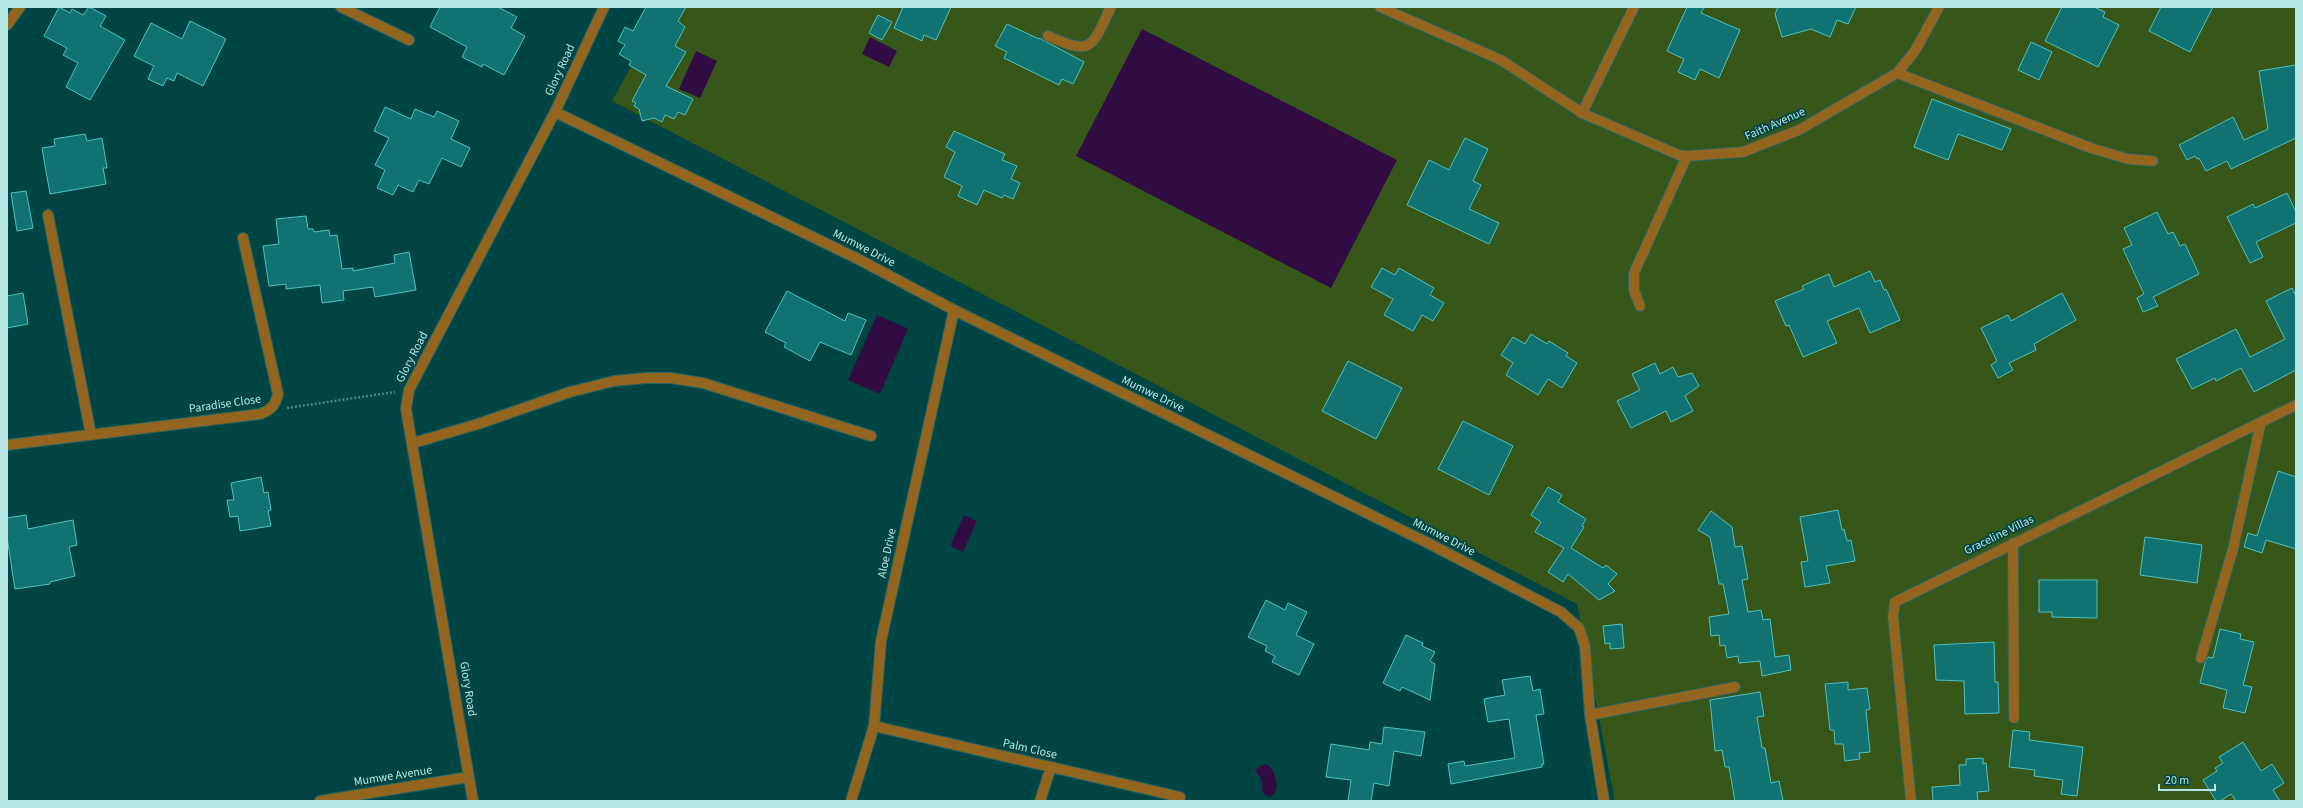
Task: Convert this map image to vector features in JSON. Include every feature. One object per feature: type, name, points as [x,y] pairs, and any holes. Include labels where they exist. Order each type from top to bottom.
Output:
[{"type":"street","points":[[7,25],[20,7]]},
{"type":"street","points":[[342,7],[409,40]]},
{"type":"street","name":"Glory Road","points":[[473,801],[406,409],[409,390],[554,112],[604,7]]},
{"type":"street","points":[[1048,36],[1073,47],[1087,46],[1095,40],[1111,7]]},
{"type":"street","name":"Faith Avenue","points":[[1380,7],[1501,60],[1582,113],[1679,155],[1687,156],[1743,152],[1799,130],[1897,73],[1915,51],[1938,7]]},
{"type":"street","points":[[1582,113],[1634,7]]},
{"type":"street","points":[[1897,73],[2091,148],[2128,159],[2153,161]]},
{"type":"street","name":"Mumwe Drive","points":[[554,112],[858,259],[954,310],[1428,543],[1560,612],[1579,628],[1585,646],[1590,715],[1604,801]]},
{"type":"street","points":[[1640,306],[1634,290],[1634,273],[1687,156]]},
{"type":"street","points":[[48,215],[92,435]]},
{"type":"street","name":"Paradise Close","points":[[7,445],[260,414],[269,411],[276,404],[278,394],[243,238]]},
{"type":"street","name":"Aloe Drive","points":[[851,801],[874,726],[881,641],[954,310]]},
{"type":"street","points":[[413,443],[478,424],[570,392],[614,381],[646,378],[671,378],[703,383],[870,436]]},
{"type":"street","name":"Graceline Villas","points":[[1911,801],[1893,616],[1895,602],[2296,405]]},
{"type":"street","points":[[2201,658],[2233,549],[2261,422]]},
{"type":"street","points":[[2013,543],[2014,718]]},
{"type":"street","points":[[1590,715],[1735,687]]},
{"type":"street","name":"Palm Close","points":[[874,726],[1180,797]]},
{"type":"street","points":[[1040,801],[1051,767]]},
{"type":"street","name":"Mumwe Avenue","points":[[320,801],[469,777]]},
{"type":"path","points":[[269,411],[409,390]]},
{"type":"green space","points":[[664,7],[2296,7],[2296,801],[1615,801],[1577,604],[612,101]]},
{"type":"shaded area","points":[[1142,29],[1397,160],[1331,288],[1076,156]]},
{"type":"shaded area","points":[[870,37],[897,51],[889,67],[862,54]]},
{"type":"shaded area","points":[[696,51],[717,61],[700,98],[679,89]]},
{"type":"shaded area","points":[[877,315],[908,329],[880,394],[848,380]]},
{"type":"shaded area","points":[[964,515],[977,521],[963,552],[950,546]]},
{"type":"shaded area","points":[[1265,764],[1272,769],[1276,779],[1276,789],[1272,796],[1266,796],[1264,794],[1261,779],[1256,771],[1256,769]]},
{"type":"building","points":[[59,7],[70,13],[72,9],[83,15],[89,7],[106,16],[100,26],[125,40],[90,100],[66,87],[78,63],[63,55],[67,48],[44,36]]},
{"type":"building","points":[[440,7],[498,7],[517,17],[511,28],[525,36],[504,75],[483,64],[482,67],[462,57],[467,47],[430,27]]},
{"type":"building","points":[[646,7],[686,7],[678,21],[685,27],[675,46],[686,52],[666,86],[693,99],[685,115],[678,112],[674,119],[665,115],[662,122],[654,118],[642,121],[639,109],[634,106],[636,103],[632,101],[646,75],[629,65],[631,61],[619,54],[625,45],[618,41],[625,27],[633,31]]},
{"type":"building","points":[[903,7],[951,7],[936,40],[924,35],[922,41],[894,28]]},
{"type":"building","points":[[1687,7],[1704,7],[1701,13],[1740,30],[1719,78],[1700,69],[1695,80],[1678,72],[1684,59],[1667,51]]},
{"type":"building","points":[[1778,7],[1856,7],[1848,24],[1837,20],[1830,37],[1811,29],[1782,37],[1775,14]]},
{"type":"building","points":[[2062,7],[2094,7],[2105,12],[2103,17],[2119,25],[2098,67],[2045,41]]},
{"type":"building","points":[[2161,7],[2213,7],[2190,52],[2149,31]]},
{"type":"building","points":[[878,15],[892,22],[882,40],[869,33]]},
{"type":"building","points":[[190,21],[226,39],[203,86],[177,73],[174,81],[167,78],[163,86],[148,79],[154,66],[134,56],[151,23],[182,39]]},
{"type":"building","points":[[1007,24],[1039,38],[1084,62],[1073,84],[1062,79],[1059,85],[1004,58],[1007,52],[995,46]]},
{"type":"building","points":[[2031,42],[2052,52],[2039,80],[2018,70]]},
{"type":"building","points":[[2296,65],[2296,138],[2231,169],[2227,161],[2206,171],[2199,158],[2197,159],[2195,156],[2187,160],[2179,145],[2233,117],[2244,140],[2268,129],[2259,71]]},
{"type":"building","points":[[1932,99],[2011,129],[2002,150],[1958,134],[1948,160],[1914,147]]},
{"type":"building","points":[[385,107],[411,119],[415,109],[434,117],[437,111],[459,121],[451,139],[470,148],[461,167],[442,158],[429,184],[419,180],[413,192],[398,185],[393,195],[377,188],[385,170],[375,165],[389,138],[374,131]]},
{"type":"building","points":[[954,131],[1005,154],[1002,160],[1017,166],[1011,179],[1020,183],[1013,199],[1004,195],[1002,198],[984,190],[977,205],[958,196],[962,186],[944,177],[955,152],[946,147]]},
{"type":"building","points":[[85,134],[87,141],[102,138],[107,168],[103,168],[106,184],[50,194],[42,148],[55,146],[54,139]]},
{"type":"building","points":[[1465,138],[1488,149],[1473,181],[1481,185],[1469,209],[1499,223],[1489,244],[1407,205],[1429,160],[1449,170]]},
{"type":"building","points":[[26,191],[33,228],[17,231],[11,193]]},
{"type":"building","points":[[2287,193],[2296,212],[2296,223],[2256,242],[2263,257],[2250,263],[2227,217],[2253,204],[2255,208]]},
{"type":"building","points":[[2157,212],[2168,234],[2173,232],[2180,246],[2185,244],[2199,274],[2153,297],[2158,306],[2143,312],[2137,298],[2144,294],[2123,249],[2132,245],[2124,228]]},
{"type":"building","points":[[306,216],[308,229],[313,229],[314,232],[329,230],[330,236],[337,235],[342,269],[353,268],[353,271],[395,263],[394,255],[409,252],[416,290],[375,297],[373,287],[343,291],[344,300],[322,303],[320,285],[286,289],[286,284],[269,286],[263,246],[279,244],[276,219]]},
{"type":"building","points":[[1382,268],[1395,275],[1399,268],[1434,288],[1430,295],[1444,303],[1433,321],[1422,315],[1413,331],[1384,315],[1393,299],[1371,287]]},
{"type":"building","points":[[1870,271],[1875,282],[1880,280],[1884,290],[1886,289],[1900,320],[1870,333],[1859,308],[1827,321],[1837,343],[1803,357],[1789,325],[1786,326],[1775,301],[1804,289],[1802,286],[1829,274],[1834,287]]},
{"type":"building","points":[[2292,288],[2296,296],[2296,370],[2254,392],[2241,368],[2216,381],[2215,378],[2192,389],[2176,359],[2236,329],[2250,357],[2285,339],[2266,301]]},
{"type":"building","points":[[787,291],[845,321],[848,313],[866,320],[851,355],[820,342],[810,361],[784,347],[786,343],[765,332]]},
{"type":"building","points":[[23,293],[28,324],[7,328],[7,296]]},
{"type":"building","points":[[2062,293],[2076,320],[2034,344],[2036,350],[2009,363],[2013,370],[1998,378],[1991,365],[1997,361],[1981,328],[2008,315],[2011,321]]},
{"type":"building","points":[[1531,334],[1547,344],[1549,341],[1568,353],[1566,356],[1577,363],[1562,388],[1548,379],[1538,395],[1506,375],[1513,363],[1501,355],[1513,337],[1525,344]]},
{"type":"building","points":[[1348,361],[1402,388],[1376,439],[1322,411]]},
{"type":"building","points":[[1655,363],[1660,374],[1673,367],[1678,377],[1692,373],[1699,386],[1685,396],[1693,411],[1671,422],[1666,411],[1631,428],[1617,401],[1640,390],[1632,374]]},
{"type":"building","points":[[1463,421],[1513,446],[1489,495],[1438,469]]},
{"type":"building","points":[[2278,471],[2296,477],[2296,549],[2266,540],[2262,553],[2244,547],[2248,533],[2257,536]]},
{"type":"building","points":[[261,477],[264,493],[268,492],[271,510],[268,511],[271,526],[240,531],[238,516],[230,517],[227,500],[234,500],[231,483]]},
{"type":"building","points":[[1548,487],[1562,495],[1558,502],[1586,519],[1582,526],[1584,527],[1571,548],[1603,568],[1606,565],[1617,574],[1608,584],[1615,591],[1599,600],[1568,574],[1563,582],[1548,572],[1564,548],[1535,532],[1541,522],[1531,515]]},
{"type":"building","points":[[1838,510],[1842,530],[1844,529],[1847,541],[1851,540],[1855,561],[1826,566],[1830,583],[1805,587],[1801,562],[1808,561],[1800,517]]},
{"type":"building","points":[[1711,511],[1732,527],[1735,547],[1742,546],[1748,579],[1742,580],[1748,612],[1761,610],[1763,620],[1770,619],[1775,657],[1789,655],[1791,670],[1762,676],[1760,661],[1739,663],[1738,656],[1727,658],[1725,645],[1720,646],[1719,635],[1711,636],[1709,617],[1729,614],[1723,584],[1719,584],[1710,537],[1698,530]]},
{"type":"building","points":[[26,515],[28,529],[73,520],[77,545],[69,547],[75,576],[50,582],[50,584],[15,589],[7,537],[7,518]]},
{"type":"building","points":[[2145,537],[2202,545],[2197,583],[2140,575]]},
{"type":"building","points":[[2039,580],[2097,580],[2097,618],[2052,617],[2052,612],[2039,612]]},
{"type":"building","points":[[1266,600],[1285,610],[1288,603],[1307,612],[1296,635],[1314,644],[1299,675],[1272,662],[1275,656],[1265,651],[1267,646],[1248,637]]},
{"type":"building","points":[[1622,624],[1624,648],[1610,649],[1610,643],[1605,644],[1603,626]]},
{"type":"building","points":[[2220,629],[2241,634],[2240,639],[2254,642],[2243,685],[2252,687],[2245,713],[2223,708],[2227,690],[2200,683],[2208,657],[2213,658]]},
{"type":"building","points":[[1406,635],[1423,643],[1422,646],[1435,652],[1430,661],[1435,664],[1430,700],[1402,687],[1400,691],[1383,683]]},
{"type":"building","points":[[1994,642],[1995,682],[1998,682],[1999,713],[1965,714],[1964,681],[1936,680],[1934,645]]},
{"type":"building","points":[[1530,676],[1533,691],[1540,689],[1544,714],[1536,715],[1544,764],[1542,764],[1542,767],[1451,784],[1448,764],[1464,761],[1465,766],[1515,758],[1509,719],[1488,722],[1484,699],[1505,695],[1502,680]]},
{"type":"building","points":[[1848,682],[1848,690],[1867,688],[1870,709],[1866,710],[1870,752],[1859,753],[1860,759],[1845,761],[1843,744],[1835,744],[1834,730],[1830,730],[1825,684]]},
{"type":"building","points":[[1760,692],[1764,716],[1757,717],[1762,748],[1765,748],[1771,783],[1779,781],[1783,801],[1735,801],[1729,767],[1725,767],[1722,750],[1715,751],[1710,700]]},
{"type":"building","points":[[1384,727],[1425,732],[1421,756],[1394,751],[1389,786],[1374,783],[1371,801],[1348,801],[1351,780],[1326,777],[1331,744],[1369,750],[1370,742],[1382,744]]},
{"type":"building","points":[[2013,730],[2030,732],[2029,740],[2083,747],[2077,796],[2061,794],[2063,780],[2034,776],[2035,770],[2009,767]]},
{"type":"building","points":[[2243,742],[2261,771],[2272,764],[2284,783],[2273,790],[2280,801],[2236,801],[2231,794],[2220,801],[2216,801],[2203,780],[2217,771],[2215,768],[2223,763],[2219,757]]},
{"type":"building","points":[[1983,758],[1983,764],[1986,763],[1989,791],[1977,792],[1978,801],[1933,801],[1932,787],[1960,785],[1959,765],[1966,765],[1966,759]]}]
